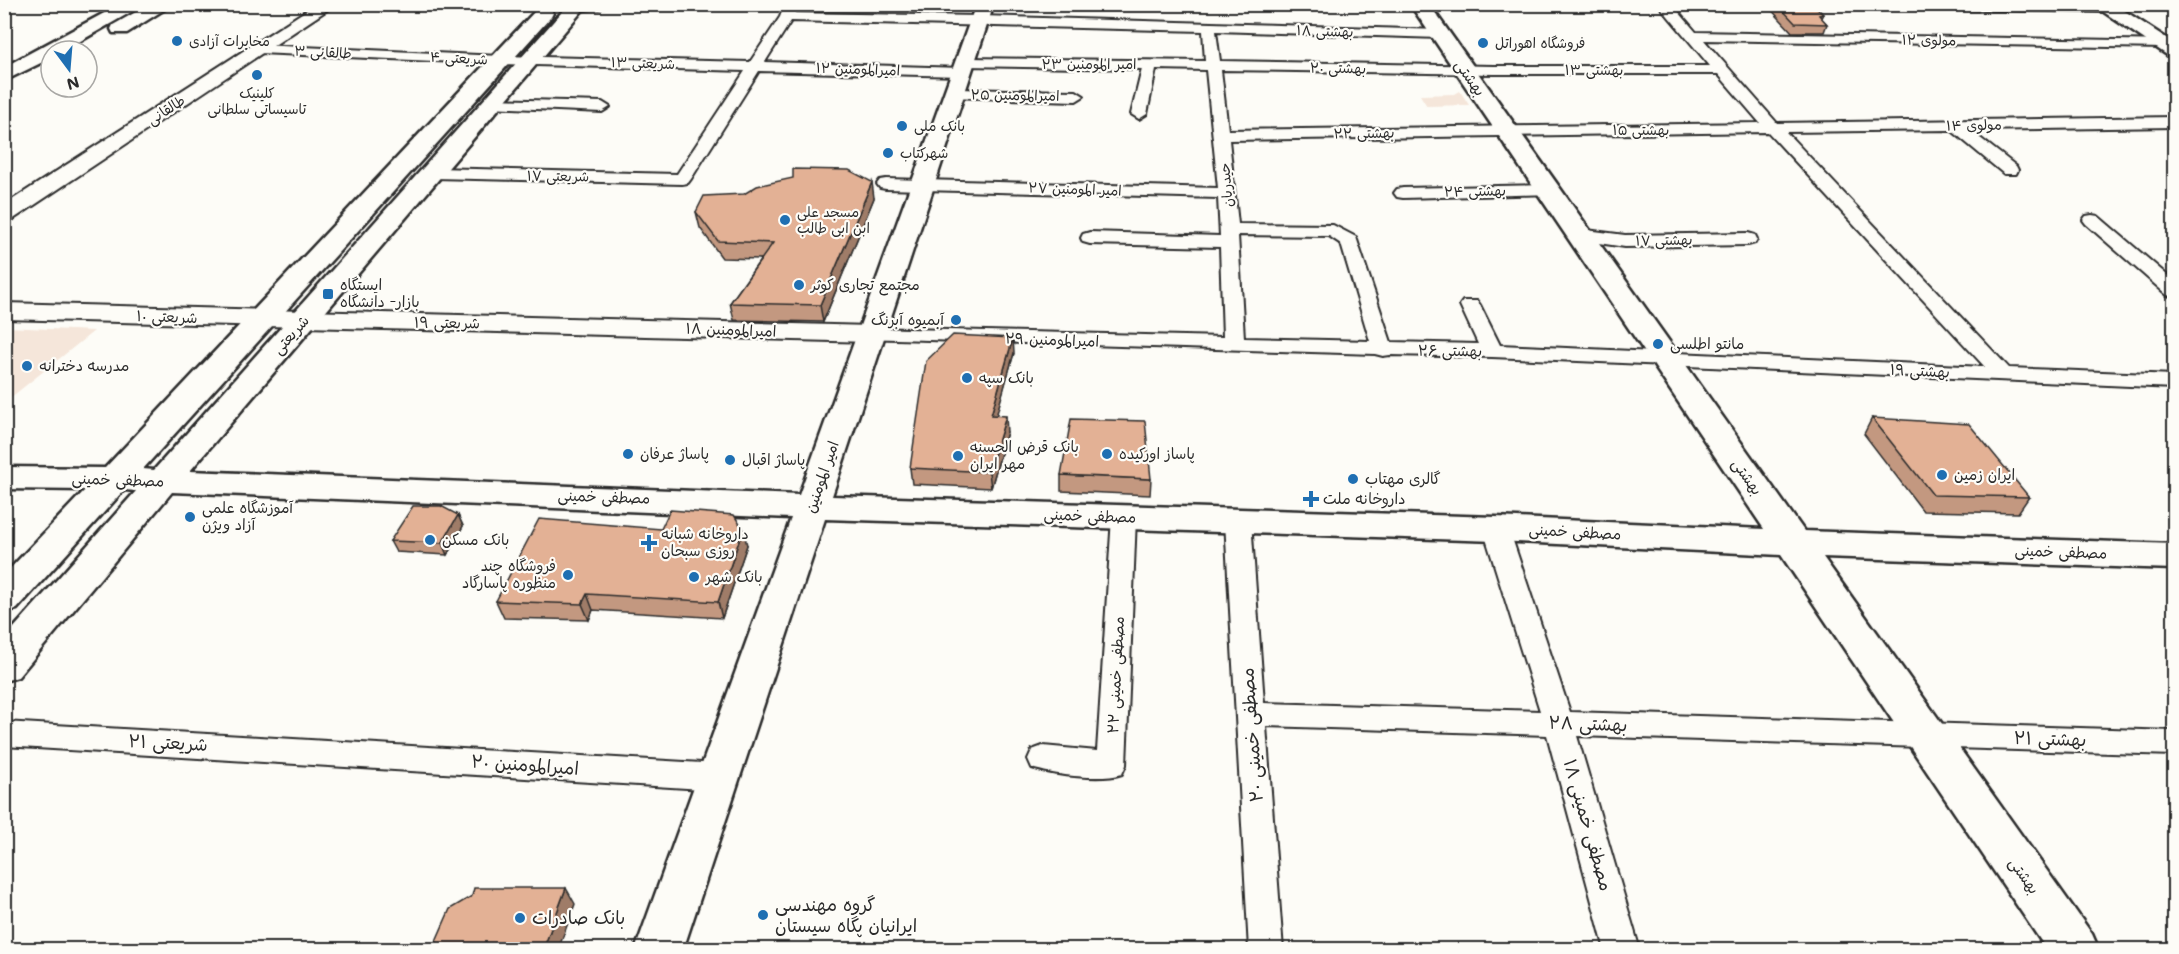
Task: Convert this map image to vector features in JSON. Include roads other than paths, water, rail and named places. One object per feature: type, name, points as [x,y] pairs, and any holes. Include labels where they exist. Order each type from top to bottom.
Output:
[{"type":"main road","points":[[4,75],[136,4]]},
{"type":"main road","points":[[99,40],[164,4]]},
{"type":"main road","name":"بهشتی","points":[[1419,4],[2075,950]]},
{"type":"main road","name":"شریعتی","points":[[4,599],[500,60],[577,6]]},
{"type":"main road","name":"شریعتی","points":[[4,666],[577,6]]},
{"type":"main road","points":[[2104,6],[2169,48]]},
{"type":"main road","name":"امیر المومنین","points":[[659,950],[982,12]]},
{"type":"main road","points":[[4,92],[39,73]]},
{"type":"main road","name":"مصطفی خمینی","points":[[4,478],[114,479],[812,505],[885,510],[1496,529],[1793,543],[2175,556]]},
{"type":"street","name":"طالقانی","points":[[4,214],[328,4]]},
{"type":"street","points":[[1664,4],[1774,129],[2004,375]]},
{"type":"street","points":[[1887,4],[2104,6]]},
{"type":"street","name":"بهشتی ۱۸","points":[[789,11],[982,12],[1209,27],[1440,34]]},
{"type":"street","points":[[755,66],[789,11]]},
{"type":"street","name":"حیدریان","points":[[1209,27],[1227,193],[1234,345]]},
{"type":"street","name":"مولوی ۱۲","points":[[1694,36],[2169,48]]},
{"type":"street","name":"طالقانی ۳","points":[[259,49],[387,55]]},
{"type":"street","name":"شریعتی ۴","points":[[387,55],[531,60]]},
{"type":"street","name":"شریعتی ۱۳","points":[[531,60],[755,66]]},
{"type":"street","points":[[1139,114],[1150,64]]},
{"type":"street","name":"امیر المومنین ۲۳","points":[[960,76],[1150,64],[1212,66]]},
{"type":"street","name":"امیرالمومنین ۱۲","points":[[755,66],[960,76]]},
{"type":"street","name":"شریعتی ۱۷","points":[[434,172],[682,179],[755,66]]},
{"type":"street","name":"بهشتی ۲۰","points":[[1212,66],[1464,69]]},
{"type":"street","name":"بهشتی ۱۳","points":[[1464,69],[1724,70]]},
{"type":"street","name":"امیرالمومنین ۲۵","points":[[960,76],[1077,96]]},
{"type":"street","points":[[494,104],[602,106]]},
{"type":"street","name":"مولوی ۱۴","points":[[1774,129],[2175,122]]},
{"type":"street","points":[[1956,126],[2010,170]]},
{"type":"street","name":"بهشتی ۱۵","points":[[1507,131],[1774,129]]},
{"type":"street","name":"بهشتی ۲۲","points":[[1221,135],[1507,131]]},
{"type":"street","name":"امیر المومنین ۲۷","points":[[886,184],[1227,193]]},
{"type":"street","name":"بهشتی ۲۴","points":[[1403,193],[1548,190]]},
{"type":"street","points":[[2092,220],[2175,291]]},
{"type":"street","points":[[1090,238],[1230,236],[1333,231],[1349,241],[1383,350]]},
{"type":"street","name":"بهشتی ۱۷","points":[[1579,235],[1625,241],[1748,239]]},
{"type":"street","points":[[1470,305],[1492,351]]},
{"type":"street","name":"شریعتی ۱۰","points":[[4,311],[303,321]]},
{"type":"street","name":"شریعتی ۱۹","points":[[303,321],[590,325]]},
{"type":"street","name":"امیرالمومنین ۱۸","points":[[590,325],[871,334]]},
{"type":"street","name":"امیرالمومنین ۲۹","points":[[871,334],[1234,345]]},
{"type":"street","name":"بهشتی ۲۶","points":[[1234,345],[1492,351],[1666,360]]},
{"type":"street","name":"بهشتی ۱۹","points":[[1666,360],[2175,382]]},
{"type":"street","name":"مصطفی خمینی ۲۲","points":[[1042,759],[1111,765],[1124,517]]},
{"type":"street","name":"مصطفی خمینی ۲۰","points":[[1238,521],[1266,950]]},
{"type":"street","name":"مصطفی خمینی ۱۸","points":[[1496,529],[1559,724],[1623,950]]},
{"type":"street","name":"بهشتی ۲۸","points":[[1250,714],[1926,735]]},
{"type":"street","name":"شریعتی ۲۱","points":[[4,734],[331,753]]},
{"type":"street","name":"بهشتی ۲۱","points":[[1926,735],[2175,743]]},
{"type":"street","name":"امیرالمومنین ۲۰","points":[[331,753],[718,777]]},
{"type":"place","name":"مخابرات آزادی","points":[[177,41]]},
{"type":"place","name":"فروشگاه اهوراتل","points":[[1483,43]]},
{"type":"place","name":"کلینیک تاسیساتی سلطانی","points":[[257,75]]},
{"type":"place","name":"بانک ملی","points":[[902,126]]},
{"type":"place","name":"شهرکتاب","points":[[888,153]]},
{"type":"place","name":"مسجد علی ابن ابی طالب","points":[[785,220]]},
{"type":"place","name":"مجتمع تجاری کوثر","points":[[799,285]]},
{"type":"place","name":"ایستگاه بازار- دانشگاه","points":[[328,294]]},
{"type":"place","name":"آبمیوه آبرنگ","points":[[956,320]]},
{"type":"place","name":"مانتو اطلسی","points":[[1658,344]]},
{"type":"place","name":"مدرسه دخترانه","points":[[27,366]]},
{"type":"place","name":"بانک سپه","points":[[967,378]]},
{"type":"place","name":"پاساژ عرفان","points":[[628,454]]},
{"type":"place","name":"پاساز اورکیده","points":[[1107,454]]},
{"type":"place","name":"بانک قرض الحسنه مهر ایران","points":[[958,456]]},
{"type":"place","name":"پاساژ اقبال","points":[[730,460]]},
{"type":"place","name":"ایران زمین","points":[[1942,475]]},
{"type":"place","name":"گالری مهتاب","points":[[1353,479]]},
{"type":"place","name":"داروخانه ملت","points":[[1311,499]]},
{"type":"place","name":"آموزشگاه علمی آزاد ویژن","points":[[190,517]]},
{"type":"place","name":"بانک مسکن","points":[[430,540]]},
{"type":"place","name":"داروخانه شبانه روزی سبحان","points":[[649,543]]},
{"type":"place","name":"فروشگاه چند منظوره پاسارگاد","points":[[568,575]]},
{"type":"place","name":"بانک شهر","points":[[694,577]]},
{"type":"place","name":"گروه مهندسی ایرانیان پگاه سیستان","points":[[763,915]]},
{"type":"place","name":"بانک صادرات","points":[[520,918]]}]
